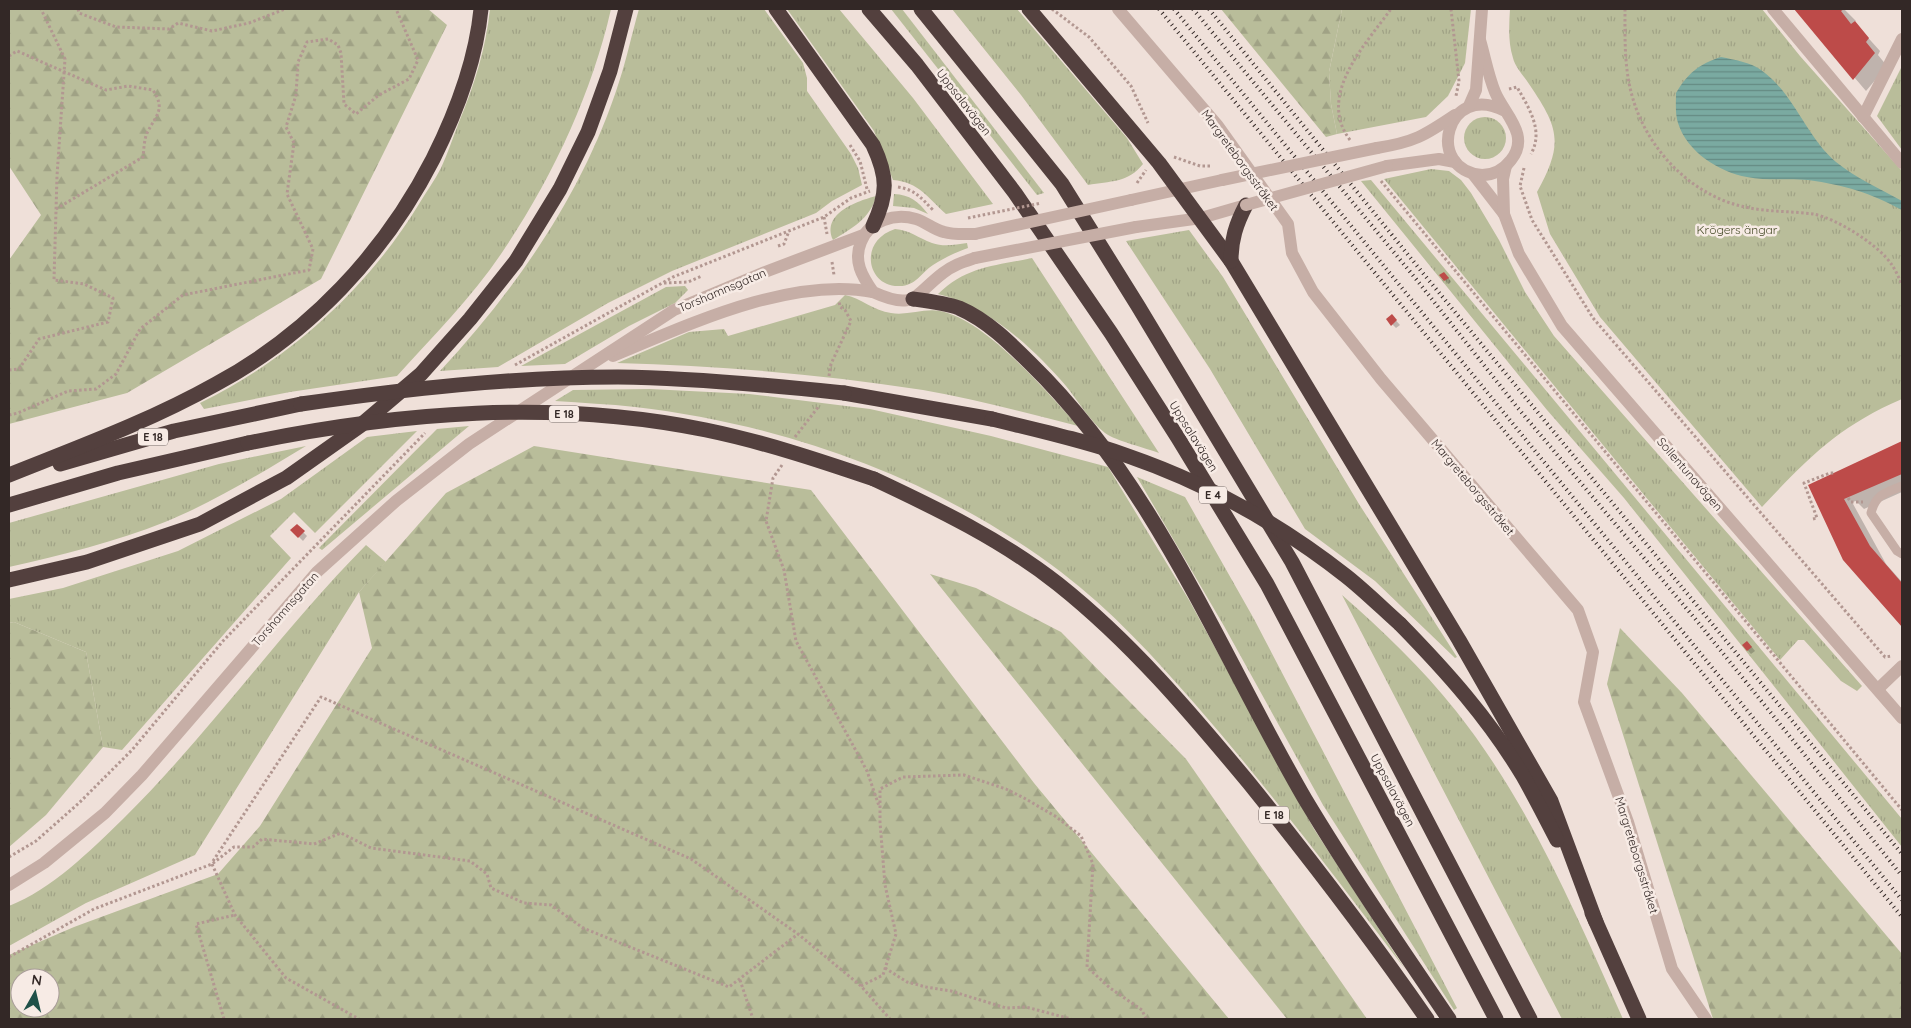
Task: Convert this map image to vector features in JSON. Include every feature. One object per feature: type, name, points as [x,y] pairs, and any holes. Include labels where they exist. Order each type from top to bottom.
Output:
[{"type":"highway","points":[[9,477],[141,422],[217,384],[291,335],[325,305],[354,276],[390,230],[422,180],[447,131],[467,76],[481,9]]},
{"type":"highway","points":[[9,580],[87,562],[200,524],[286,478],[361,425],[421,374],[516,261],[560,189],[588,132],[610,71],[626,9]]},
{"type":"highway","points":[[776,9],[873,145],[880,161],[885,188],[883,204],[868,231]]},
{"type":"highway","name":"Uppsalavägen","points":[[869,9],[917,65],[1015,193],[1111,333],[1178,438],[1267,584],[1496,1019]]},
{"type":"highway","name":"Uppsalavägen","points":[[921,9],[1062,184],[1148,323],[1292,562],[1530,1019]]},
{"type":"highway","points":[[1029,9],[1179,189],[1231,261],[1459,640],[1546,792],[1596,922]]},
{"type":"highway","points":[[1231,261],[1231,243],[1234,228],[1246,204]]},
{"type":"highway","points":[[913,299],[958,308],[978,318],[1005,338],[1052,384],[1104,447],[1135,491],[1185,573],[1305,799],[1449,1019]]},
{"type":"highway","name":"E 18","points":[[9,477],[174,430],[301,404],[401,390],[466,384],[608,378],[763,384],[919,404],[1059,435],[1127,456],[1182,478],[1236,504],[1295,539],[1347,576],[1400,624],[1444,668],[1489,725],[1523,776],[1559,844],[1596,922],[1638,1019]]},
{"type":"highway","name":"E 18","points":[[9,505],[118,473],[248,443],[307,431],[459,412],[530,412],[613,416],[705,430],[788,450],[874,479],[948,513],[1006,547],[1056,583],[1106,624],[1190,712],[1302,848],[1427,1019]]},
{"type":"street","name":"Margreteborgsstråket","points":[[1118,9],[1218,126],[1288,224],[1292,253],[1312,292],[1381,379],[1578,610],[1593,652],[1584,702],[1628,822],[1672,969],[1706,1019]]},
{"type":"street","name":"Sollentunavägen","points":[[1482,9],[1476,90],[1464,109],[1452,121],[1448,136],[1449,152],[1455,162],[1473,174],[1504,214],[1519,254],[1562,326],[1902,718]]},
{"type":"street","points":[[1773,9],[1902,163]]},
{"type":"street","points":[[1863,117],[1902,39]]},
{"type":"street","name":"Sollentunavägen","points":[[1480,40],[1495,92],[1505,111],[1513,120],[1518,132],[1518,145],[1514,156],[1506,166],[1503,179],[1504,214]]},
{"type":"street","points":[[1464,109],[1481,104],[1494,105],[1505,111]]},
{"type":"street","name":"Torshamnsgatan","points":[[9,884],[44,863],[105,812],[142,775],[317,572],[389,507],[469,444],[547,391],[590,366],[674,310],[868,231],[885,218],[901,217],[916,219],[943,232],[975,234],[1179,189],[1403,144],[1424,137],[1464,109]]},
{"type":"street","points":[[913,299],[955,265],[975,258],[1136,227],[1200,218],[1387,166],[1440,158],[1455,162]]},
{"type":"street","points":[[1473,174],[1496,173],[1506,166]]},
{"type":"street","points":[[868,231],[858,248],[859,268],[873,292]]},
{"type":"street","name":"Torshamnsgatan","points":[[590,366],[709,317],[772,299],[836,287],[873,292],[899,300],[913,299]]},
{"type":"street","points":[[1878,689],[1902,666]]},
{"type":"lane","points":[[1902,486],[1881,494],[1874,502],[1871,513],[1897,550],[1902,554]]},
{"type":"path","points":[[9,370],[19,369],[38,339],[108,322],[113,298],[84,284],[54,280],[56,209],[65,59],[42,9]]},
{"type":"path","points":[[78,9],[79,12],[116,27],[169,29],[178,23],[212,31],[249,23],[285,9]]},
{"type":"path","points":[[9,414],[18,413],[68,391],[96,389],[116,374],[140,329],[183,295],[309,270],[313,249],[287,194],[294,143],[286,127],[296,95],[298,62],[307,42],[328,40],[338,45],[341,53],[344,104],[356,114],[379,95],[409,79],[418,60],[396,9]]},
{"type":"path","points":[[1052,9],[1088,37],[1131,86],[1149,126]]},
{"type":"path","points":[[1354,145],[1343,131],[1339,96],[1342,82],[1351,64],[1391,9]]},
{"type":"path","points":[[1450,9],[1459,81],[1456,98]]},
{"type":"path","points":[[1625,9],[1625,51],[1633,99],[1643,124],[1661,154],[1688,180],[1721,200],[1745,208],[1815,214],[1850,230],[1875,247],[1891,264],[1902,285]]},
{"type":"path","points":[[9,56],[17,51],[106,90],[128,86],[153,90],[159,100],[158,117],[147,134],[143,157],[56,209]]},
{"type":"path","points":[[1513,88],[1517,87],[1534,114],[1537,144],[1524,167],[1520,186],[1532,220],[1562,271],[1593,318],[1885,657]]},
{"type":"path","points":[[850,146],[860,161],[868,192]]},
{"type":"path","points":[[1169,151],[1174,157]]},
{"type":"path","points":[[1376,174],[1902,810]]},
{"type":"path","points":[[778,246],[784,244],[790,230]]},
{"type":"path","points":[[661,283],[688,282],[702,276]]},
{"type":"path","points":[[782,466],[773,478],[766,522],[784,570],[796,641],[867,771],[880,808]]},
{"type":"path","points":[[1813,519],[1818,518],[1804,483],[1830,473],[1835,473]]},
{"type":"path","points":[[212,864],[322,697],[691,859],[798,934],[861,986],[890,1019]]},
{"type":"path","points":[[861,986],[883,975],[896,934],[885,885],[880,789],[903,777],[964,775],[1006,789],[1024,798],[1055,816],[1081,836],[1093,864],[1087,966],[1110,988],[1142,1010],[1146,1019]]},
{"type":"path","points":[[9,956],[94,909],[212,864],[234,847],[253,847],[262,840],[314,844],[341,833],[371,848],[470,861],[487,874],[491,888],[524,903],[551,906],[582,928],[729,987],[798,934]]},
{"type":"path","points":[[212,864],[235,915],[286,978],[358,1019]]},
{"type":"path","points":[[224,1019],[196,924],[235,915]]},
{"type":"path","points":[[885,968],[907,982],[951,991],[1006,1008],[1026,1007],[1071,1019]]},
{"type":"path","points":[[740,980],[752,1019]]},
{"type":"green space","points":[[9,9],[428,9],[447,25],[321,279],[127,393],[9,424],[9,260],[41,215],[9,166]]},
{"type":"green space","points":[[490,9],[611,9],[582,103],[555,163],[523,221],[481,282],[397,376],[290,392],[204,409],[200,403],[265,365],[324,319],[376,265],[398,235],[436,177],[446,157],[479,67]]},
{"type":"green space","points":[[639,9],[764,9],[803,63],[807,78],[807,91],[851,154],[858,168],[862,185],[832,201],[816,213],[672,271],[608,303],[498,367],[440,371],[496,306],[545,237],[567,200],[587,162],[604,123],[622,73]]},
{"type":"green space","points":[[787,9],[839,9],[913,98],[993,204],[946,214],[916,187],[902,181],[893,180],[874,131]]},
{"type":"green space","points":[[891,9],[902,9],[1044,193],[1037,195]]},
{"type":"green space","points":[[952,9],[1017,9],[1127,138],[1143,164],[1125,178],[1088,185],[1021,95]]},
{"type":"green space","points":[[1221,9],[1342,9],[1329,72],[1331,104],[1337,134],[1326,137]]},
{"type":"green space","points":[[1342,9],[1471,9],[1465,63],[1448,96],[1426,117],[1337,134],[1331,104],[1329,72]]},
{"type":"green space","name":"Krögers ängar","points":[[1510,9],[1762,9],[1800,56],[1902,171],[1902,399],[1860,420],[1842,432],[1794,473],[1762,507],[1600,317],[1550,234],[1537,192],[1551,161],[1554,136],[1547,113],[1514,61],[1511,52],[1509,28]]},
{"type":"green space","points":[[1902,66],[1902,150],[1877,116]]},
{"type":"green space","points":[[1489,117],[1497,120],[1503,126],[1506,138],[1503,150],[1497,156],[1481,159],[1473,156],[1467,150],[1464,134],[1467,126],[1473,120]]},
{"type":"green space","points":[[1431,169],[1449,171],[1461,180],[1499,240],[1525,292],[1554,336],[1862,686],[1857,691],[1841,681],[1804,640],[1798,640],[1780,660],[1384,179]]},
{"type":"green space","points":[[1371,180],[1902,819],[1902,847],[1624,498],[1547,410],[1361,181]]},
{"type":"green space","points":[[894,194],[913,200],[928,214],[914,208],[893,206]]},
{"type":"green space","points":[[876,196],[870,211],[865,217],[833,240],[832,222],[837,216],[851,205]]},
{"type":"green space","points":[[895,229],[940,245],[967,243],[968,248],[937,262],[909,284],[898,286],[887,284],[879,279],[874,271],[871,262],[872,252],[876,243],[883,235]]},
{"type":"green space","points":[[1189,230],[1223,277],[1359,504],[1457,657],[1455,658],[1375,581],[1305,529],[1210,369],[1126,241]]},
{"type":"green space","points":[[1032,258],[1159,453],[1123,442],[1105,433],[1089,417],[1066,386],[1024,343],[992,318],[957,300],[938,294],[971,272]]},
{"type":"green space","points":[[685,286],[688,290],[675,303],[629,326],[565,364],[521,366],[666,287]]},
{"type":"green space","points":[[845,295],[885,312],[903,314],[934,310],[958,317],[996,342],[1015,359],[1078,426],[1000,406],[885,384],[694,366],[617,363],[689,332],[724,329],[728,336],[835,305]]},
{"type":"green space","points":[[650,389],[749,394],[870,409],[991,436],[1108,467],[1189,600],[1314,829],[1405,969],[1276,801],[1195,704],[1131,635],[1097,602],[1061,572],[1014,539],[964,510],[912,484],[859,461],[749,427],[692,415],[625,406],[555,401],[573,390]]},
{"type":"green space","points":[[469,426],[322,550],[319,548],[437,429]]},
{"type":"green space","points":[[417,431],[315,533],[294,512],[270,536],[291,558],[122,750],[103,747],[86,652],[14,622],[9,623],[9,599],[63,588],[178,551],[281,499],[367,437]]},
{"type":"green space","points":[[306,446],[219,496],[165,522],[88,548],[9,567],[9,523],[219,464]]},
{"type":"green space","points":[[534,446],[811,490],[1034,783],[1229,1019],[9,1019],[9,955],[74,927],[218,874],[260,826],[372,648],[359,592],[446,493]]},
{"type":"green space","points":[[1137,477],[1185,497],[1254,619],[1457,1008],[1454,1010],[1323,805],[1224,626]]},
{"type":"green space","points":[[366,545],[386,562],[359,592],[195,855],[86,903],[9,946],[9,906],[40,890],[70,868],[123,819],[186,752],[304,612]]},
{"type":"green space","points":[[930,574],[976,588],[1061,632],[1186,759],[1367,1019],[1287,1019]]},
{"type":"green space","points":[[1342,595],[1416,665],[1443,695],[1482,746],[1506,783],[1549,859],[1623,1019],[1562,1019]]},
{"type":"green space","points":[[14,622],[86,652],[103,747],[46,815],[9,847],[9,623]]},
{"type":"green space","points":[[1620,628],[1682,693],[1902,954],[1902,1019],[1713,1019],[1607,684]]},
{"type":"water","points":[[1721,57],[1752,65],[1761,70],[1782,91],[1816,140],[1836,162],[1868,183],[1902,201],[1902,210],[1868,194],[1834,184],[1808,180],[1755,178],[1736,174],[1715,165],[1696,152],[1682,133],[1678,123],[1676,93],[1685,80],[1700,66]]},
{"type":"building","points":[[1794,9],[1844,9],[1841,11],[1851,24],[1855,21],[1869,38],[1866,42],[1875,53],[1853,80]]},
{"type":"building","points":[[1444,272],[1449,278],[1444,281],[1439,275]]},
{"type":"building","points":[[1392,314],[1397,320],[1391,326],[1386,319]]},
{"type":"building","points":[[1902,441],[1902,474],[1844,499],[1870,546],[1902,583],[1902,627],[1843,560],[1808,485]]},
{"type":"building","points":[[297,524],[305,531],[298,538],[290,530]]},
{"type":"building","points":[[1747,641],[1752,647],[1747,651],[1742,645]]},
{"type":"railway","points":[[1159,9],[1902,917]]},
{"type":"railway","points":[[1174,9],[1902,900]]},
{"type":"railway","points":[[1193,9],[1416,279],[1517,407],[1697,621],[1902,876]]},
{"type":"railway","points":[[1209,9],[1422,272],[1902,854]]}]
